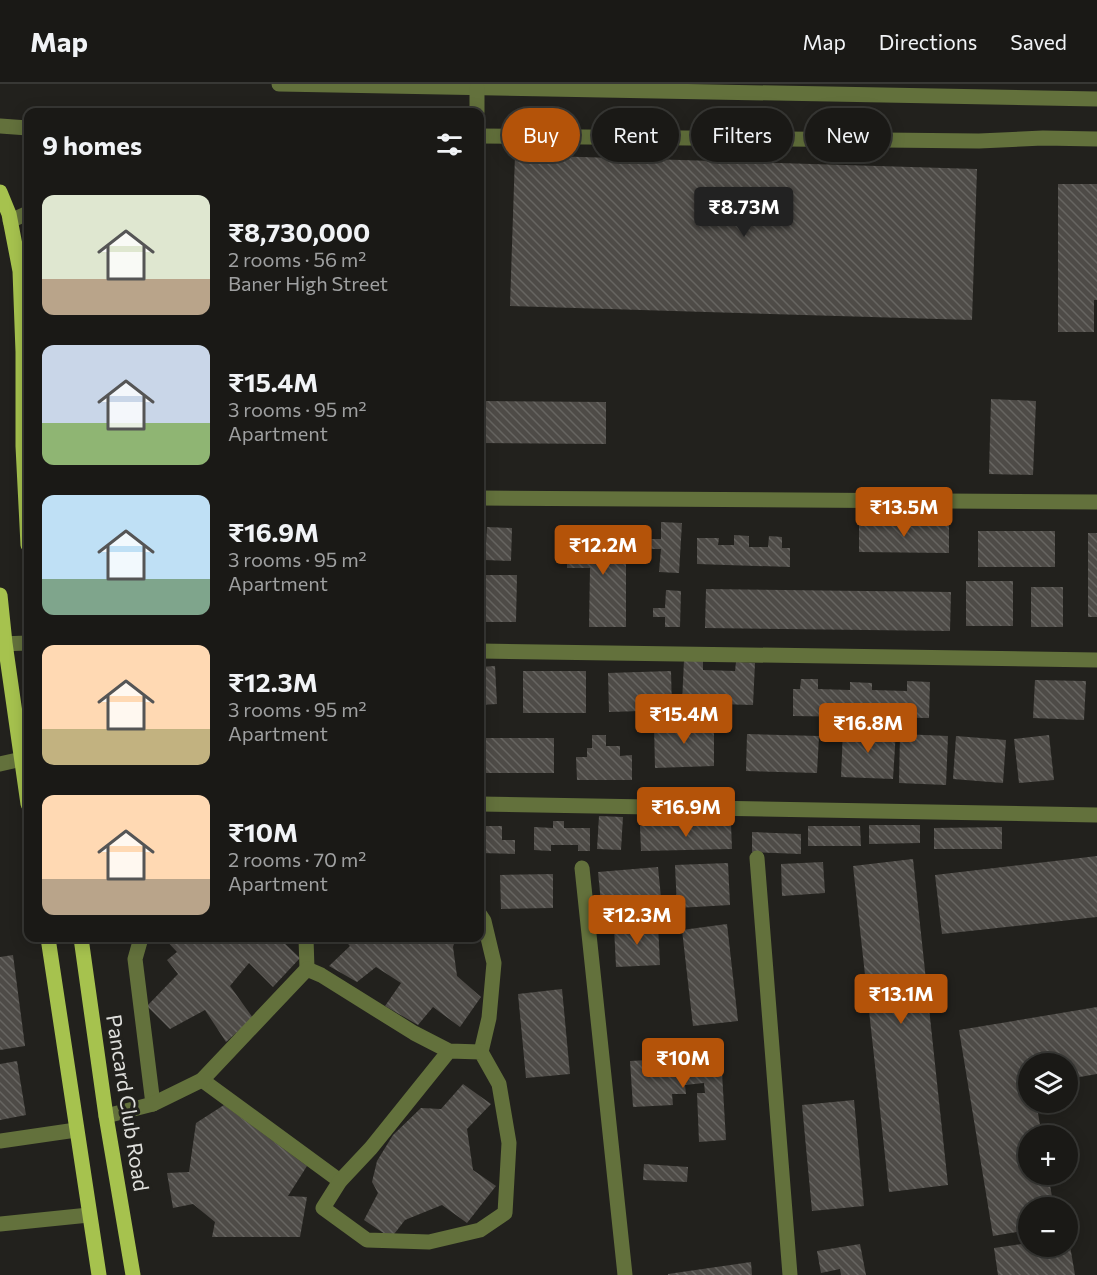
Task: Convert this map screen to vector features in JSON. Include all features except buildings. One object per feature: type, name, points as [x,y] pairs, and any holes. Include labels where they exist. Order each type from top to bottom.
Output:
[{"type":"main road","points":[[0,192],[10,221],[24,297]]},
{"type":"main road","points":[[0,595],[2,644],[24,774]]},
{"type":"main road","points":[[49,942],[99,1275]]},
{"type":"main road","name":"Pancard Club Road","points":[[82,942],[106,1116],[133,1275]]},
{"type":"street","points":[[279,84],[1097,99]]},
{"type":"street","points":[[477,88],[477,108]]},
{"type":"street","points":[[0,126],[24,128]]},
{"type":"street","points":[[484,136],[979,141],[1043,138],[1097,139]]},
{"type":"street","points":[[10,221],[24,215]]},
{"type":"street","points":[[484,498],[1097,502]]},
{"type":"street","points":[[2,644],[24,642]]},
{"type":"street","points":[[484,651],[1097,660]]},
{"type":"street","points":[[0,764],[22,759]]},
{"type":"street","points":[[484,804],[1097,815]]},
{"type":"street","points":[[757,858],[790,1275]]},
{"type":"street","points":[[582,868],[625,1275]]},
{"type":"street","points":[[449,1051],[371,1148],[340,1181],[322,1208],[367,1240],[429,1242],[480,1230],[505,1213],[509,1143],[500,1084],[481,1052],[489,1018],[494,963],[484,921]]},
{"type":"street","points":[[140,942],[135,959],[153,1104]]},
{"type":"street","points":[[106,1116],[153,1104],[202,1080],[307,969],[306,942]]},
{"type":"street","points":[[307,969],[321,975],[414,1033],[449,1051],[481,1052]]},
{"type":"street","points":[[202,1080],[340,1181]]},
{"type":"street","points":[[0,1141],[76,1130]]},
{"type":"street","points":[[0,1224],[89,1215]]}]
